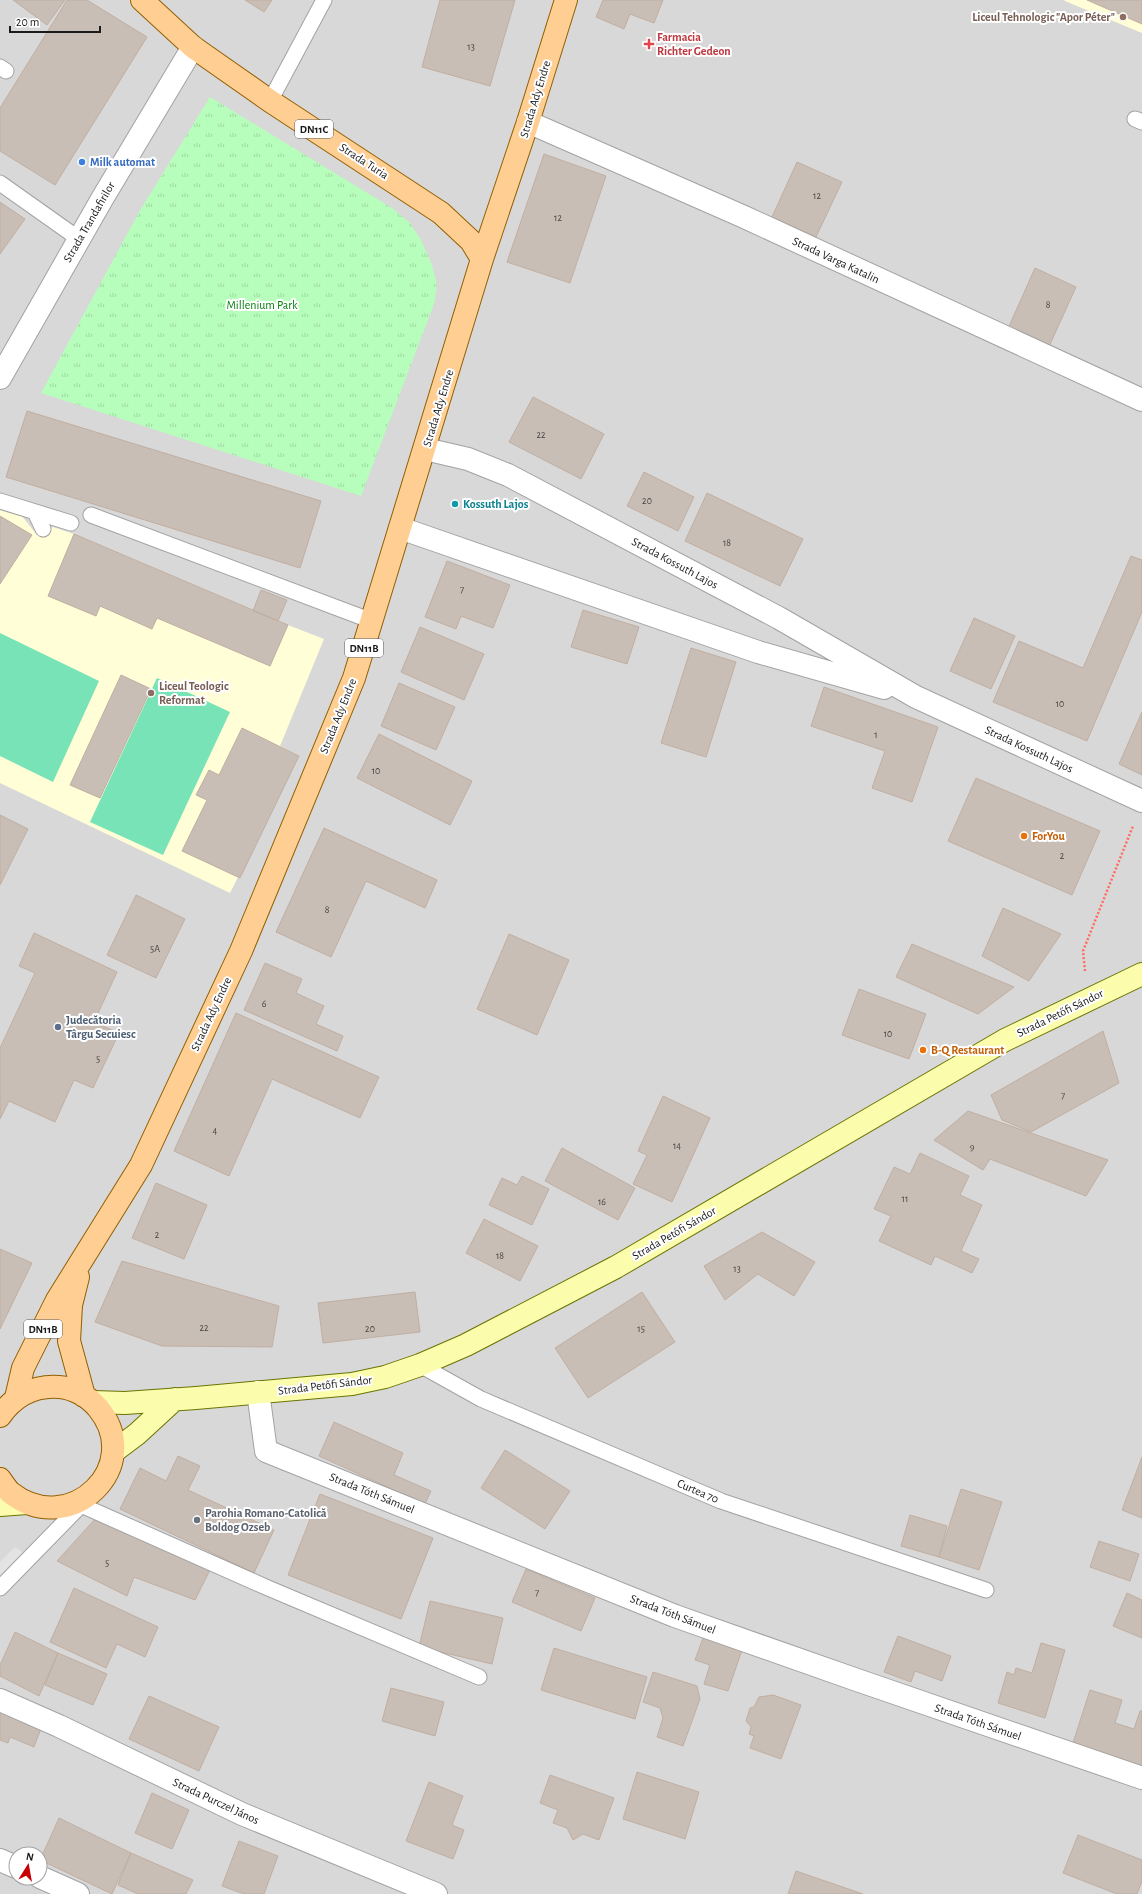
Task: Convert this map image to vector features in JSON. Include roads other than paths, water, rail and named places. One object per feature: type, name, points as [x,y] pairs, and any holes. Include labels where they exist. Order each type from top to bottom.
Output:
[{"type":"main road","name":"Strada Turia","points":[[142,0],[193,47],[270,101],[441,213],[471,241],[482,259]]},
{"type":"main road","name":"Strada Ady Endre","points":[[6,1406],[57,1300],[141,1165],[241,951],[354,678],[482,259],[528,122],[566,0]]},
{"type":"main road","name":"Strada Petőfi Sándor","points":[[89,1399],[125,1403],[352,1384],[386,1377],[420,1365],[466,1346],[616,1267],[1005,1040],[1142,974]]},
{"type":"main road","name":"Strada Ady Endre","points":[[80,1264],[71,1306],[69,1341],[89,1399]]},
{"type":"main road","points":[[0,1479],[10,1492],[27,1503],[46,1508],[65,1507],[83,1500],[98,1488],[108,1471],[113,1452],[109,1427],[105,1416],[89,1399],[78,1392],[60,1387],[42,1387],[25,1392],[6,1406]]},
{"type":"main road","points":[[113,1452],[137,1434],[175,1399]]},
{"type":"main road","points":[[0,1505],[27,1503]]},
{"type":"street","name":"Strada Trandafirilor","points":[[0,378],[79,239],[193,47]]},
{"type":"street","name":"Strada Varga Katalin","points":[[528,122],[742,216],[1142,400]]},
{"type":"street","name":"Strada Kossuth Lajos","points":[[425,449],[468,458],[508,475],[779,618],[916,697],[1139,810]]},
{"type":"street","name":"Strada Kossuth Lajos","points":[[400,528],[758,652],[916,697]]},
{"type":"street","name":"Strada Tóth Sámuel","points":[[258,1392],[266,1451],[675,1616],[1142,1778]]},
{"type":"street","name":"Strada Purczel János","points":[[0,1700],[59,1726],[242,1814],[436,1894]]},
{"type":"street","points":[[48,1881],[78,1894]]},
{"type":"lane","points":[[270,101],[324,0]]},
{"type":"lane","points":[[0,183],[79,239]]},
{"type":"lane","points":[[0,500],[70,523]]},
{"type":"lane","points":[[35,512],[43,529]]},
{"type":"lane","points":[[91,515],[372,621]]},
{"type":"lane","name":"Curtea 70","points":[[420,1365],[481,1399],[721,1501],[986,1590]]},
{"type":"lane","points":[[0,1588],[98,1488]]},
{"type":"lane","points":[[81,1505],[268,1588],[479,1677]]},
{"type":"place","name":"Liceul Tehnologic \"Apor Péter\"","points":[[1123,17]]},
{"type":"place","name":"Farmacia Richter Gedeon","points":[[649,44]]},
{"type":"place","name":"Milk automat","points":[[82,162]]},
{"type":"place","name":"Kossuth Lajos","points":[[455,504]]},
{"type":"place","name":"Liceul Teologic Reformat","points":[[151,693]]},
{"type":"place","name":"ForYou","points":[[1024,836]]},
{"type":"place","name":"Judecătoria Târgu Secuiesc","points":[[58,1027]]},
{"type":"place","name":"B-Q Restaurant","points":[[923,1050]]},
{"type":"place","name":"Parohia Romano-Catolică Boldog Ozseb","points":[[197,1520]]},
{"type":"park label","name":"Millenium Park","points":[[262,305]]}]
